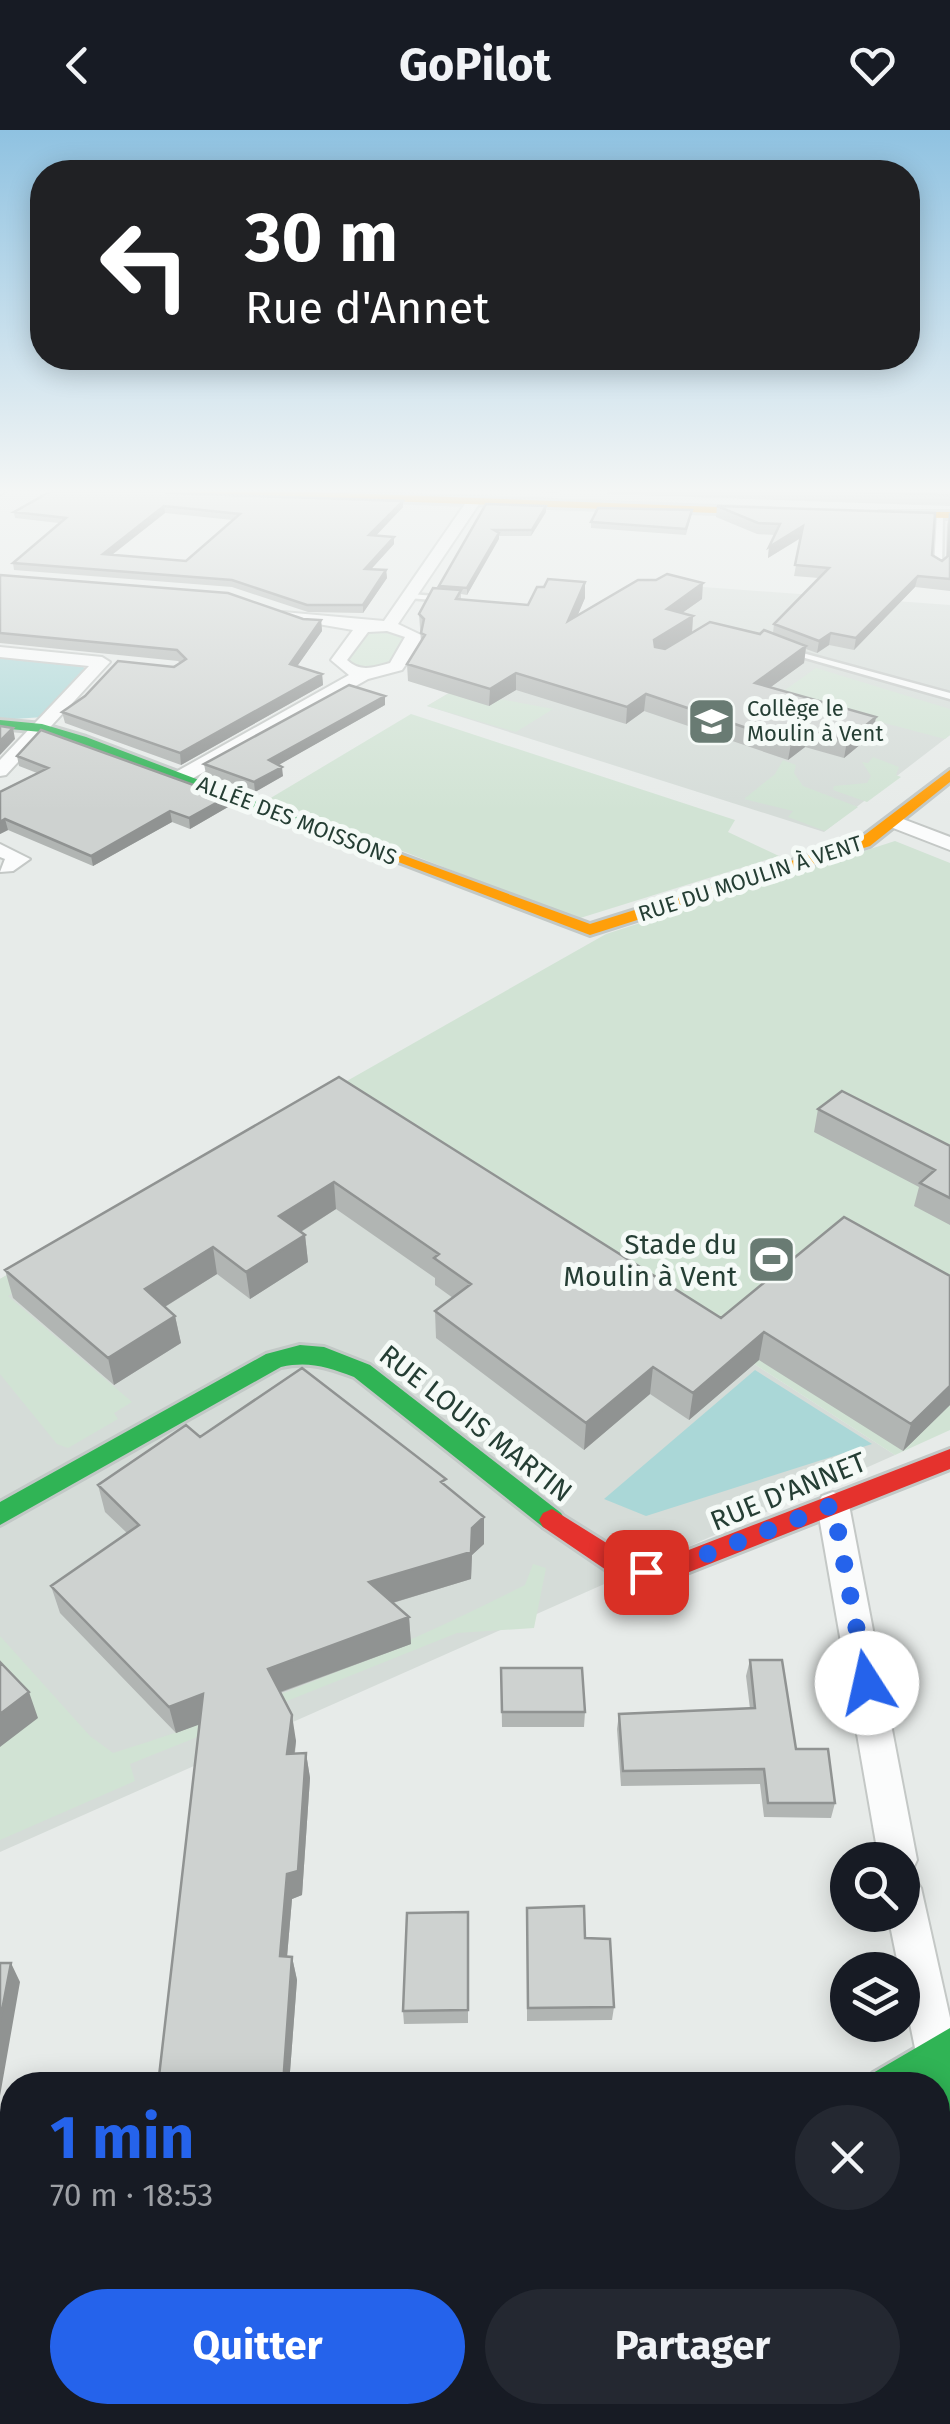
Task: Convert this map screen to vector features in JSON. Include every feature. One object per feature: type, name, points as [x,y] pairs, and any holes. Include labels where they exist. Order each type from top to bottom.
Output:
[{"type":"street","points":[[392,624],[411,597]]},
{"type":"street","points":[[180,776],[362,675],[396,667],[413,643],[413,635],[392,624],[363,627],[305,620],[268,608]]},
{"type":"street","points":[[362,675],[344,668],[340,660],[363,627]]},
{"type":"street","points":[[0,652],[111,663],[0,771]]},
{"type":"street","name":"ALLÉE DES MOISSONS","points":[[0,724],[42,728],[180,776],[590,930]]},
{"type":"street","name":"RUE DU MOULIN À VENT","points":[[590,930],[864,843],[950,775]]},
{"type":"street","points":[[895,822],[950,844]]},
{"type":"street","name":"RUE LOUIS MARTIN","points":[[0,1514],[274,1360],[300,1354],[324,1356],[362,1371],[574,1537],[624,1568],[646,1572]]},
{"type":"street","name":"RUE D'ANNET","points":[[646,1572],[669,1569],[950,1459]]},
{"type":"street","points":[[833,1505],[895,1842]]},
{"type":"street","points":[[906,2072],[944,2049],[913,1932]]},
{"type":"lane","points":[[422,597],[451,600]]},
{"type":"lane","points":[[778,646],[950,696]]},
{"type":"shaded area","name":"Collège le Moulin à Vent","points":[[610,597],[841,597],[950,605],[950,735],[824,832],[427,706]]},
{"type":"shaded area","points":[[331,1090],[895,1455],[0,1852],[0,1279]]},
{"type":"green space","points":[[604,603],[596,624],[489,706],[500,699],[553,709],[516,732],[427,706]]},
{"type":"green space","points":[[389,630],[405,635],[407,641],[389,662],[366,669],[347,662],[365,634]]},
{"type":"green space","points":[[816,668],[950,709],[950,735],[945,739],[778,695]]},
{"type":"green space","points":[[411,714],[735,820],[728,832],[779,856],[577,919],[269,799]]},
{"type":"green space","points":[[873,757],[899,767],[896,775],[901,777],[867,802],[833,790],[834,786],[867,783],[871,776],[862,762],[868,763]]},
{"type":"green space","points":[[783,760],[796,765],[794,773],[803,786],[858,807],[825,831],[788,817],[793,811],[744,799],[775,774]]},
{"type":"green space","name":"Stade du Moulin à Vent","points":[[895,841],[950,863],[950,1430],[895,1455],[331,1090],[606,934]]},
{"type":"green space","points":[[326,1091],[319,1109],[8,1296],[132,1402],[114,1413],[118,1419],[68,1448],[57,1444],[0,1374],[0,1279]]},
{"type":"green space","points":[[533,1564],[546,1568],[534,1628],[457,1633],[130,1764],[135,1781],[0,1840],[0,1636],[90,1736],[113,1753],[271,1698],[424,1633],[525,1585]]},
{"type":"water","points":[[0,655],[78,663],[87,670],[43,717],[0,720]]},
{"type":"water","points":[[755,1370],[872,1444],[646,1516],[604,1499]]},
{"type":"building","points":[[0,597],[240,597],[303,619],[321,620],[290,664],[322,674],[180,753],[62,712],[85,696],[118,661],[174,667],[186,659],[177,650],[0,633]]},
{"type":"building","points":[[283,597],[368,597],[363,605],[307,605]]},
{"type":"building","points":[[428,597],[528,605],[532,597],[578,597],[568,621],[609,597],[684,597],[667,609],[693,616],[654,640],[655,647],[665,649],[710,622],[760,634],[764,630],[806,646],[755,683],[876,717],[847,741],[808,730],[791,743],[646,694],[627,707],[516,673],[490,689],[407,664],[425,635],[421,633],[424,619],[419,614]]},
{"type":"building","points":[[800,597],[897,597],[856,638],[831,633],[819,641],[774,624]]},
{"type":"building","points":[[349,685],[385,696],[269,760],[282,767],[254,782],[204,764]]},
{"type":"building","points":[[0,726],[13,728],[0,741]]},
{"type":"building","points":[[41,730],[227,797],[189,818],[170,811],[91,856],[5,819],[0,822],[0,792],[48,768],[17,756]]},
{"type":"building","points":[[339,1077],[721,1318],[844,1217],[950,1276],[950,1386],[911,1424],[764,1332],[693,1393],[653,1367],[586,1423],[435,1311],[471,1284],[434,1258],[439,1254],[334,1182],[279,1216],[305,1235],[246,1272],[213,1247],[145,1289],[175,1316],[108,1358],[5,1270]]},
{"type":"building","points":[[842,1091],[950,1146],[950,1198],[920,1183],[935,1170],[818,1109]]},
{"type":"building","points":[[302,1368],[446,1479],[441,1482],[484,1517],[472,1528],[471,1552],[369,1582],[409,1617],[268,1669],[292,1715],[287,1754],[306,1753],[298,1871],[287,1874],[280,1956],[292,1957],[284,2072],[159,2072],[203,1694],[169,1707],[51,1586],[139,1525],[98,1485],[186,1425],[200,1437]]},
{"type":"building","points":[[750,1660],[782,1660],[796,1749],[828,1749],[835,1803],[768,1803],[764,1769],[623,1771],[619,1714],[755,1708]]},
{"type":"building","points":[[0,1662],[29,1692],[0,1714]]},
{"type":"building","points":[[501,1668],[582,1668],[585,1712],[502,1712]]},
{"type":"building","points":[[584,1906],[585,1938],[610,1939],[614,2007],[528,2008],[527,1908]]},
{"type":"building","points":[[468,1912],[468,2010],[403,2011],[407,1913]]},
{"type":"building","points":[[0,1963],[11,1963],[0,2021]]},
{"type":"traffic: fast","points":[[0,724],[42,728],[81,740],[388,855]]},
{"type":"traffic: fast","points":[[0,1515],[274,1360],[300,1354],[324,1356],[362,1371],[552,1520]]},
{"type":"traffic: fast","points":[[906,2072],[950,2045]]},
{"type":"traffic: fast","points":[[937,2053],[941,2072]]},
{"type":"traffic: slow","points":[[388,855],[590,930],[864,843],[950,775]]},
{"type":"traffic: jam","points":[[552,1520],[624,1568],[669,1569],[950,1459]]},
{"type":"place","name":"Collège le Moulin à Vent","points":[[712,721]]},
{"type":"place","name":"Stade du Moulin à Vent","points":[[772,1260]]},
{"type":"route","points":[[646,1572],[669,1569],[833,1505],[867,1683]]}]
